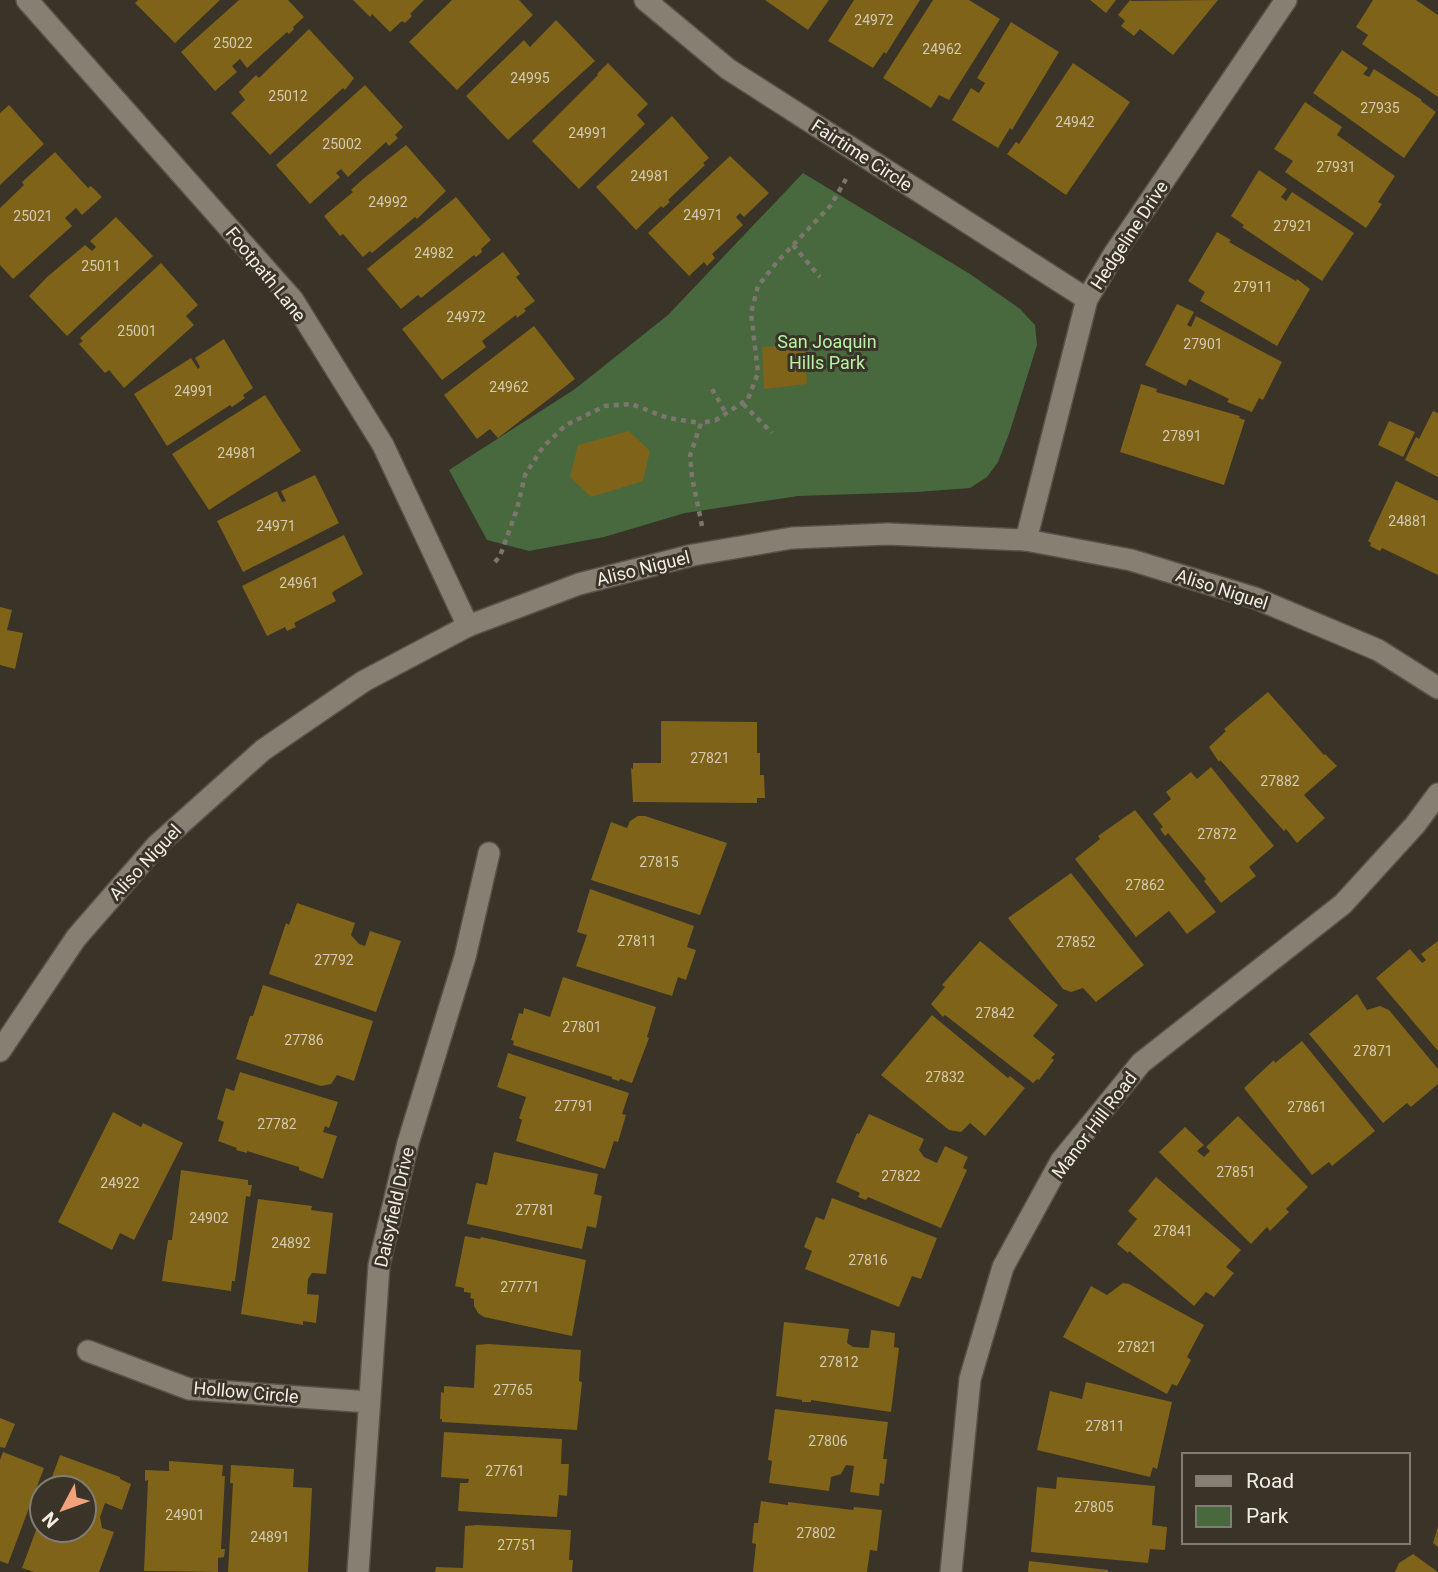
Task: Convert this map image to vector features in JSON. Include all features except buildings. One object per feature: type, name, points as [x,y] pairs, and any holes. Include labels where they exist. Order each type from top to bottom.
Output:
[{"type":"street","name":"Footpath Lane","points":[[27,0],[293,300],[383,445],[468,626]]},
{"type":"street","name":"Fairtime Circle","points":[[645,0],[728,69],[1087,299]]},
{"type":"street","name":"Hedgeline Drive","points":[[1026,540],[1087,299],[1122,242],[1286,0]]},
{"type":"street","name":"Aliso Niguel","points":[[0,1051],[76,938],[157,845],[263,750],[364,681],[468,626],[579,584],[708,553],[792,538],[874,535],[1026,540],[1131,561],[1255,598],[1378,650],[1438,688]]},
{"type":"street","name":"Manor Hill Road","points":[[951,1572],[970,1379],[1003,1267],[1061,1161],[1141,1063],[1343,904],[1415,825],[1438,794]]},
{"type":"street","name":"Daisyfield Drive","points":[[358,1572],[379,1265],[408,1143],[465,957],[489,853]]},
{"type":"street","name":"Hollow Circle","points":[[88,1352],[189,1389],[369,1402]]},
{"type":"path","points":[[495,562],[500,556],[517,509],[525,475],[543,447],[566,425],[605,406],[631,404],[668,418],[701,423],[727,415],[748,399],[758,373],[751,313],[758,286],[831,205],[861,154]]},
{"type":"path","points":[[793,245],[820,277]]},
{"type":"path","points":[[712,389],[727,415]]},
{"type":"path","points":[[743,404],[772,433]]},
{"type":"path","points":[[701,423],[690,456],[708,553]]},
{"type":"green space","name":"San Joaquin Hills Park","points":[[803,173],[970,274],[1020,309],[1035,325],[1037,345],[1009,434],[998,462],[987,477],[970,488],[798,496],[685,513],[604,537],[529,551],[487,540],[449,470],[575,389],[668,315]]}]
